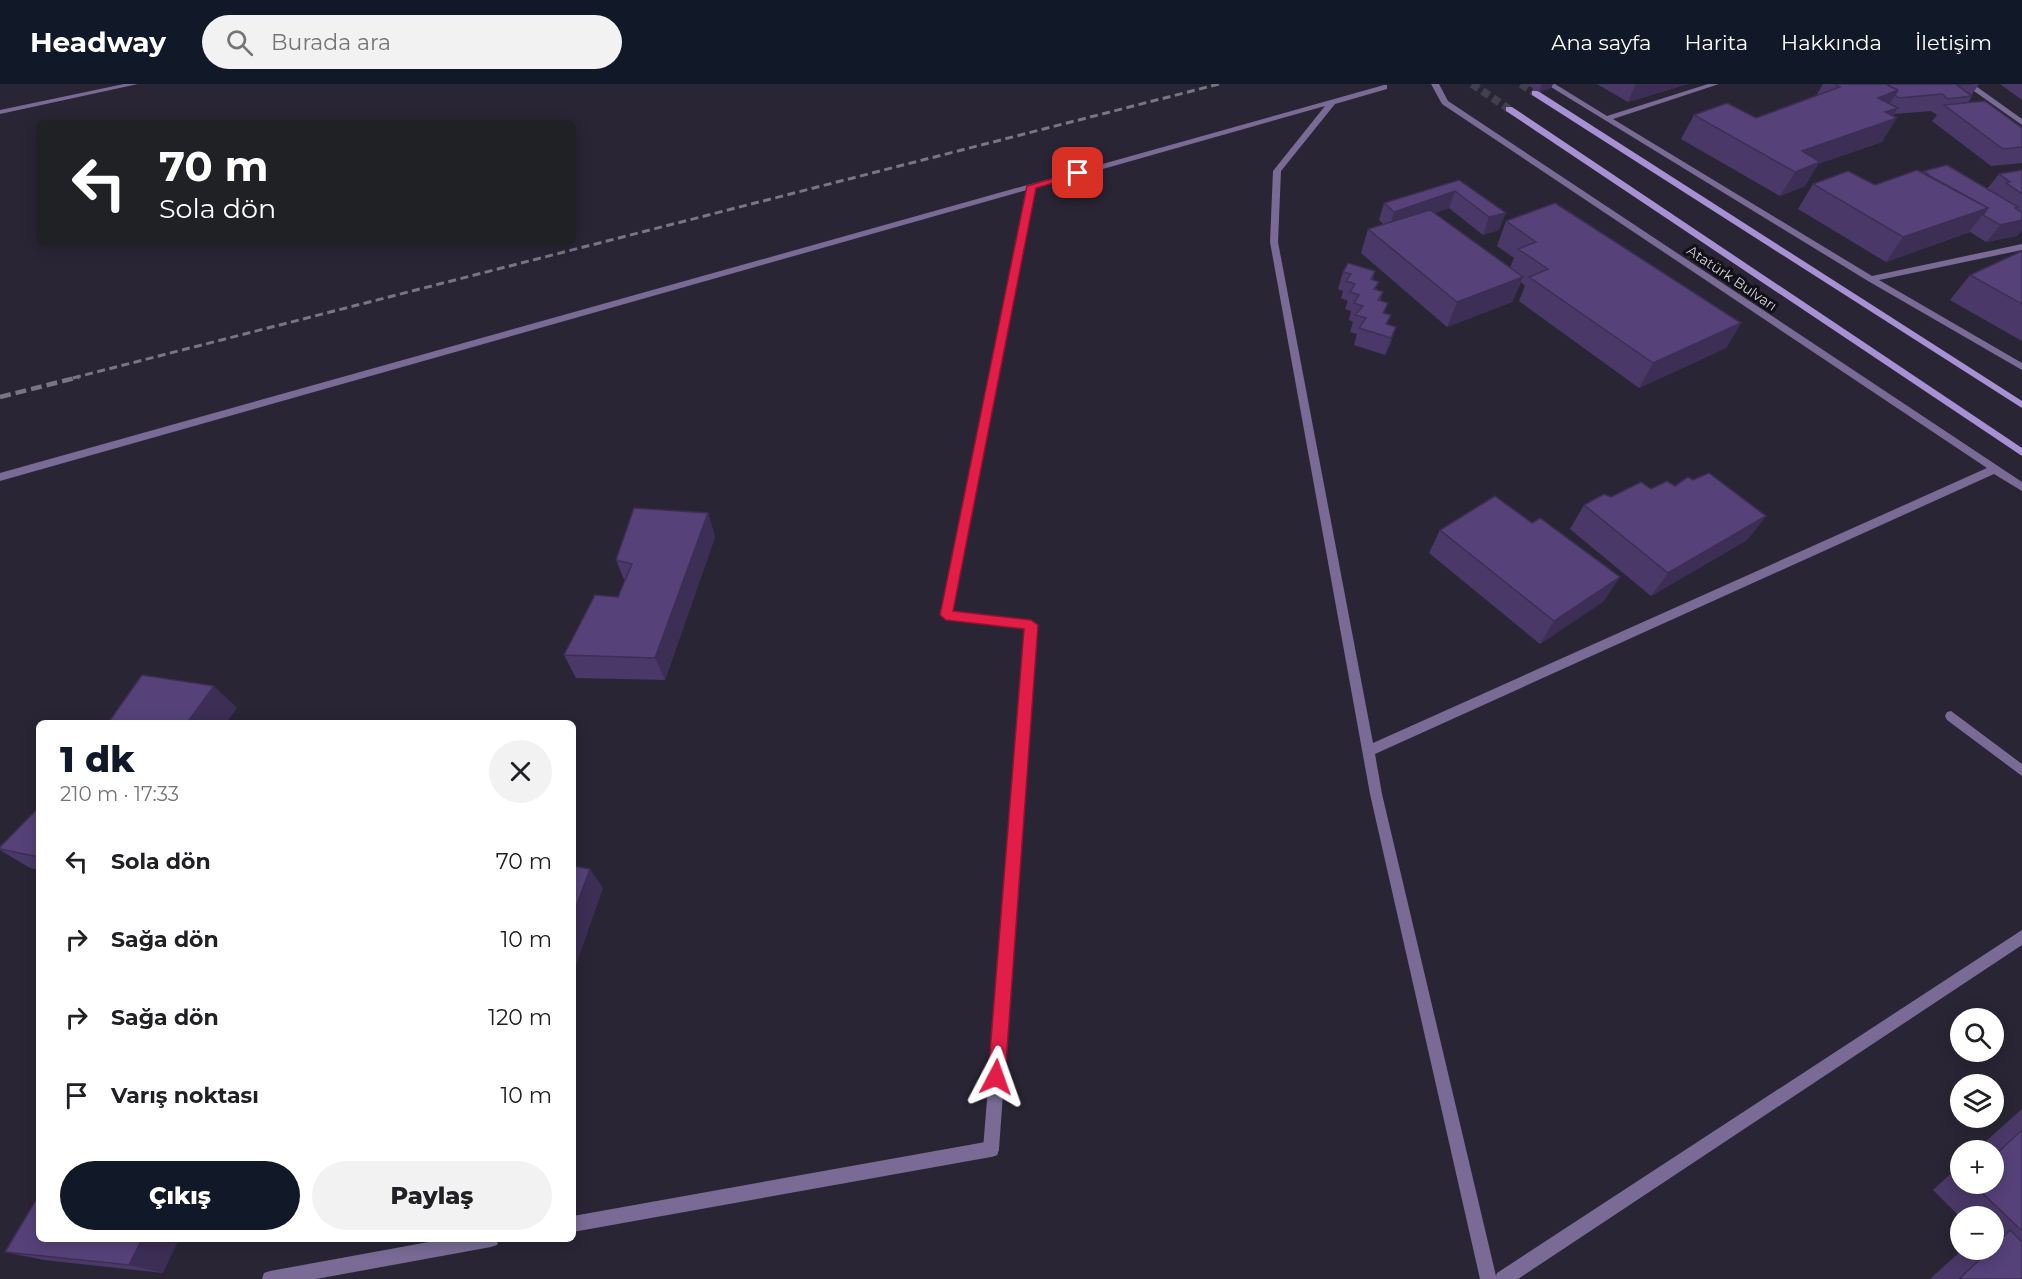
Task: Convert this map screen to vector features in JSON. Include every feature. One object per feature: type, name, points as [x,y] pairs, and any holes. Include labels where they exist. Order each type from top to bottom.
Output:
[{"type":"main road","points":[[1535,93],[2022,405]]},
{"type":"main road","name":"Atatürk Bulvarı","points":[[1509,109],[2022,453]]},
{"type":"street","points":[[0,112],[134,84]]},
{"type":"street","name":"Atatürk Bulvarı","points":[[1435,84],[1445,102],[2022,487]]},
{"type":"street","points":[[1550,84],[1871,279],[2022,366]]},
{"type":"street","points":[[1608,118],[1715,84]]},
{"type":"street","points":[[1968,84],[2022,123]]},
{"type":"street","points":[[0,477],[1384,87]]},
{"type":"street","points":[[1332,102],[1277,171],[1274,242],[1368,751],[1488,1279]]},
{"type":"street","points":[[576,1223],[991,1149],[1031,625],[946,615],[1032,186]]},
{"type":"street","points":[[1871,279],[2022,247]]},
{"type":"street","points":[[1368,751],[1995,469]]},
{"type":"street","points":[[1951,716],[2022,771]]},
{"type":"street","points":[[1503,1279],[2022,937]]},
{"type":"street","points":[[270,1279],[474,1242]]},
{"type":"building","points":[[1834,84],[1886,84],[1898,90],[1878,98],[1898,108],[1885,112],[1897,118],[1802,151],[1820,162],[1795,172],[1694,115],[1727,103],[1756,118],[1840,87]]},
{"type":"building","points":[[1886,84],[1973,84],[1957,85],[1972,96],[1948,99],[1942,94],[1899,98],[1895,95],[1898,90]]},
{"type":"building","points":[[1985,101],[2022,128],[2022,147],[2003,149],[1944,105]]},
{"type":"building","points":[[1947,165],[2018,207],[2015,208],[2022,213],[2022,220],[2000,225],[1983,215],[1988,208],[1924,171]]},
{"type":"building","points":[[1917,170],[1988,208],[1903,237],[1813,184],[1848,171],[1875,185]]},
{"type":"building","points":[[2022,170],[2022,194],[2006,183],[2010,182],[1999,174]]},
{"type":"building","points":[[1459,180],[1506,213],[1489,217],[1455,191],[1394,212],[1384,203]]},
{"type":"building","points":[[1555,203],[1741,323],[1653,363],[1529,277],[1548,269],[1518,249],[1536,242],[1506,221]]},
{"type":"building","points":[[1430,210],[1523,277],[1457,302],[1368,229]]},
{"type":"building","points":[[2022,251],[2022,304],[1970,275]]},
{"type":"building","points":[[1348,263],[1375,271],[1371,279],[1379,282],[1374,289],[1383,292],[1378,300],[1388,303],[1383,313],[1391,315],[1386,324],[1396,327],[1391,338],[1359,328],[1366,318],[1355,315],[1363,306],[1354,303],[1359,295],[1350,292],[1355,284],[1346,281],[1351,274],[1343,272]]},
{"type":"building","points":[[1709,473],[1766,516],[1668,573],[1584,505],[1604,494],[1611,497],[1641,482],[1651,489],[1667,481],[1675,486],[1688,477],[1693,480]]},
{"type":"building","points":[[1495,496],[1532,523],[1540,518],[1620,577],[1554,621],[1440,530]]},
{"type":"building","points":[[634,508],[708,513],[655,658],[564,655],[595,595],[618,597],[632,564],[616,560]]},
{"type":"building","points":[[142,675],[214,686],[189,720],[110,720]]},
{"type":"building","points":[[36,810],[36,856],[0,849]]},
{"type":"building","points":[[576,867],[590,869],[576,907]]},
{"type":"building","points":[[2022,1130],[2022,1231],[2004,1214],[2004,1206],[1996,1206],[1983,1194],[2004,1194],[2004,1147]]},
{"type":"building","points":[[36,1200],[36,1242],[140,1242],[129,1265],[5,1252]]},
{"type":"building","points":[[2010,1230],[2022,1242],[2022,1279],[1959,1279],[1979,1260],[2004,1260],[2004,1236]]},
{"type":"tunnel","points":[[1472,84],[1509,109]]},
{"type":"tunnel","points":[[1521,84],[1535,93]]},
{"type":"railway","points":[[73,378],[1219,84]]},
{"type":"railway","points":[[0,397],[79,377]]},
{"type":"route","points":[[996,1077],[1031,625],[946,615],[1032,186],[1078,173]]}]
